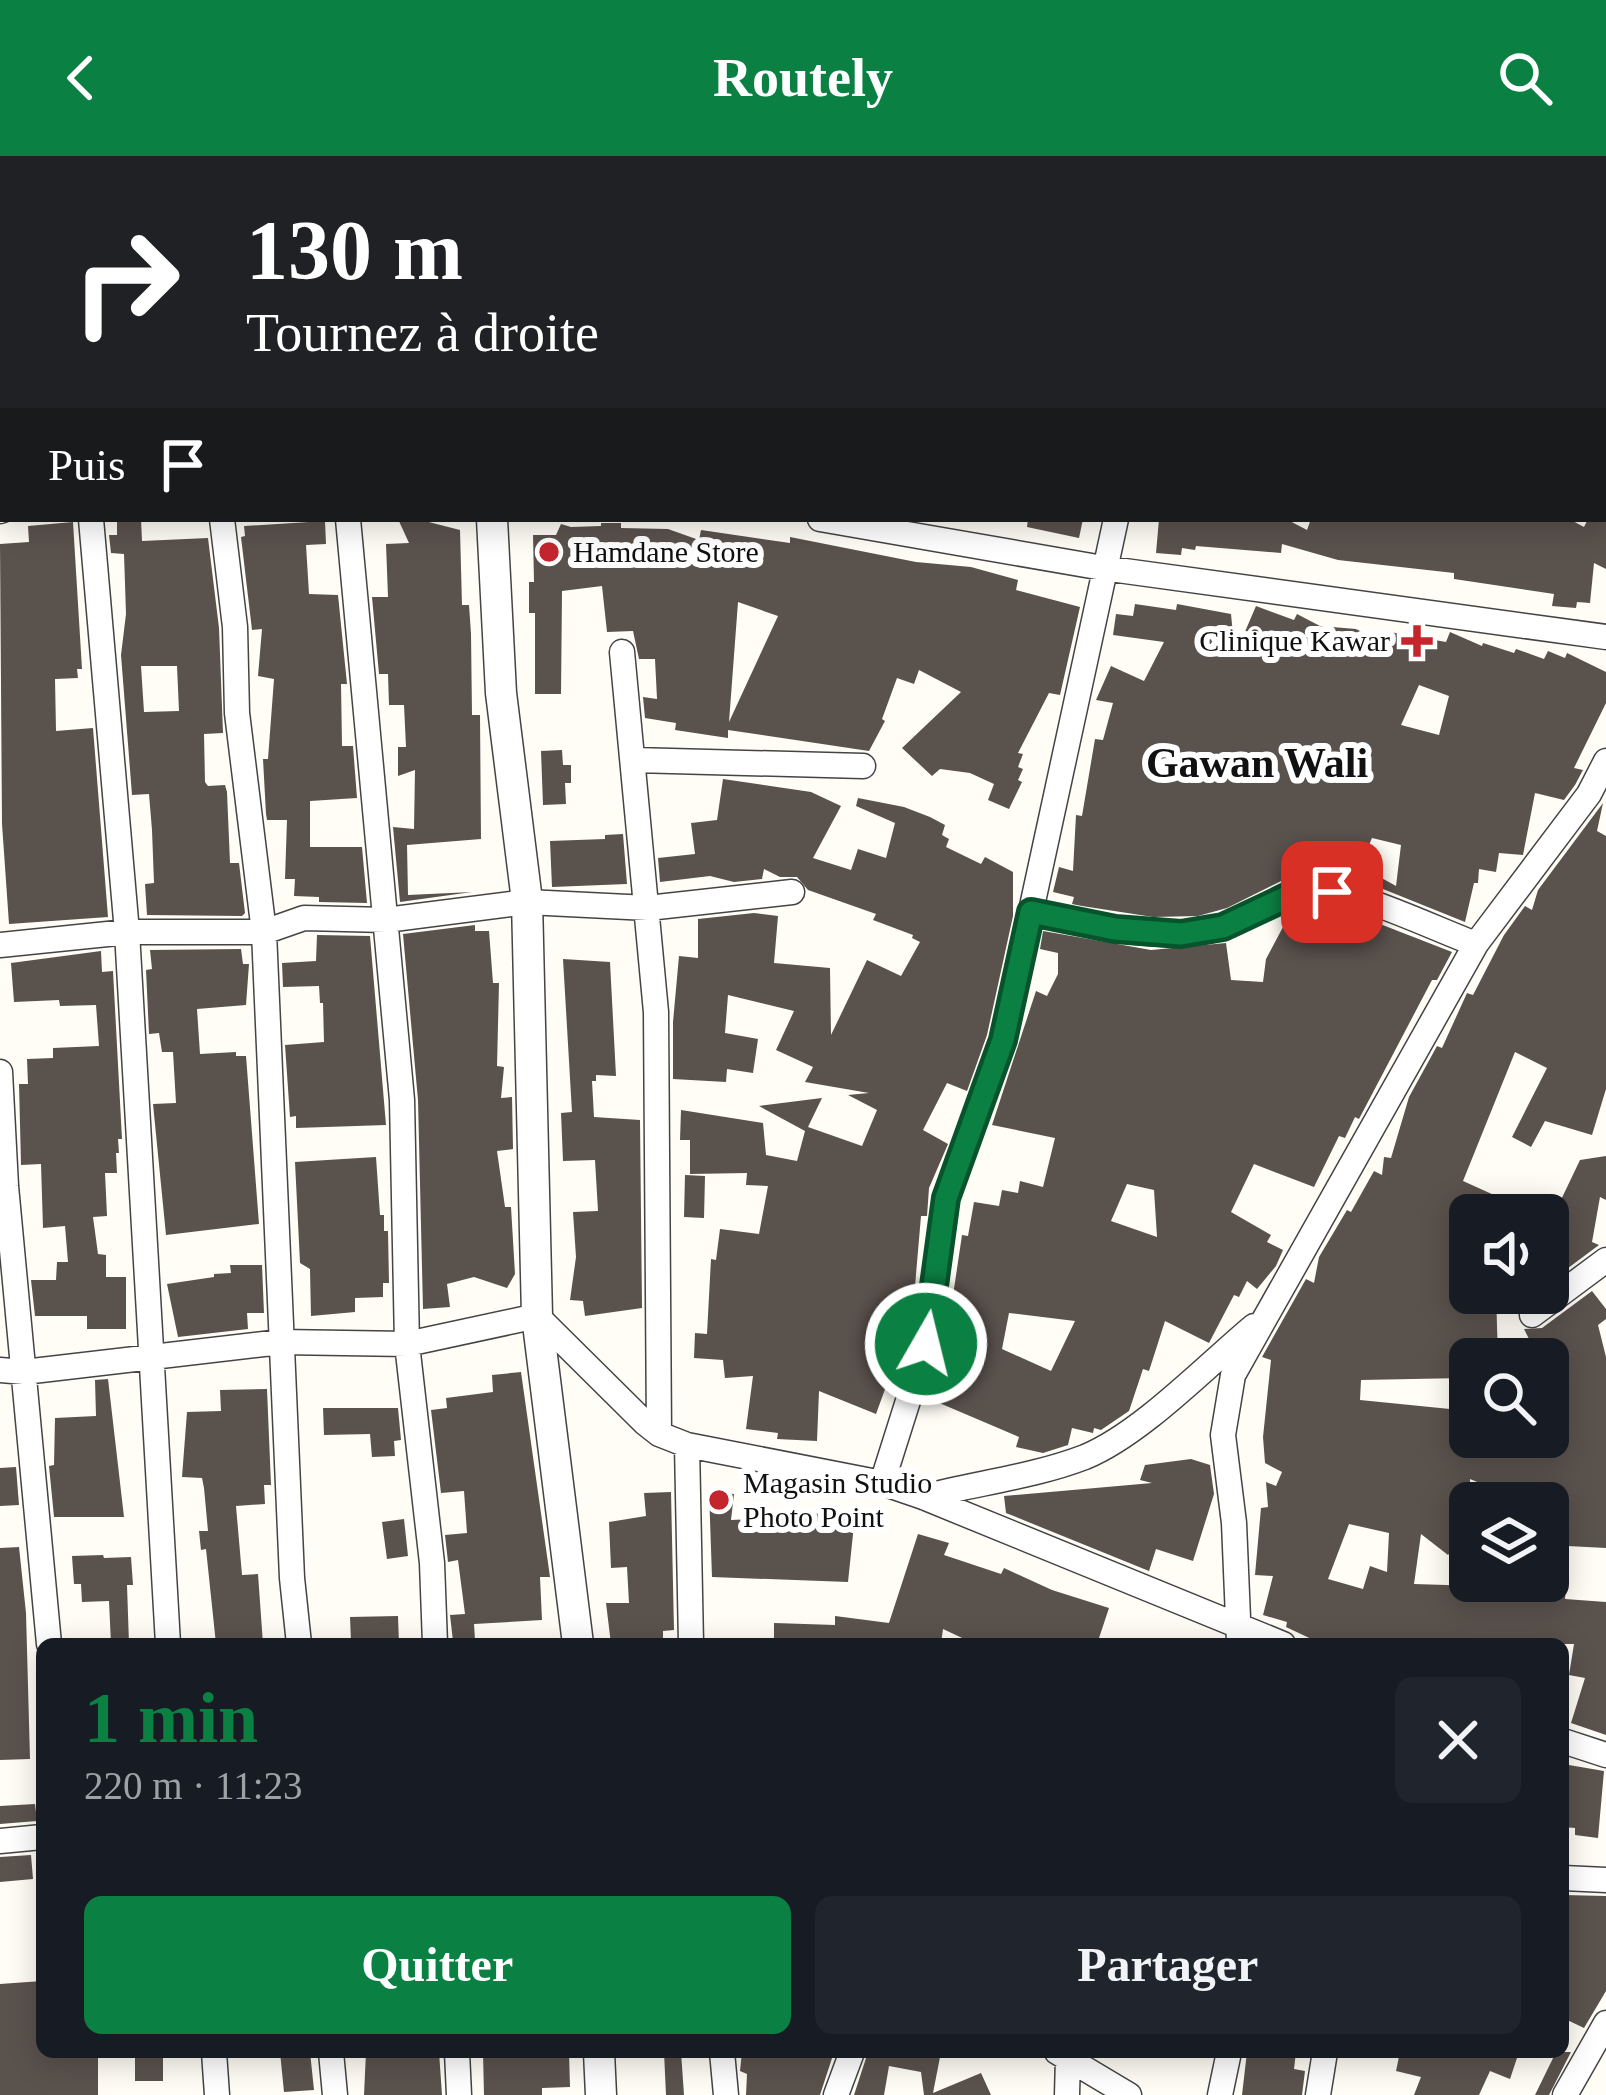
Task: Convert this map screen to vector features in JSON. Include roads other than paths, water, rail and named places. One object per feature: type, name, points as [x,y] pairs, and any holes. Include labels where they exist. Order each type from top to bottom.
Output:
[{"type":"street","points":[[91,522],[127,932],[167,1638]]},
{"type":"street","points":[[222,522],[235,627],[237,713],[264,932],[299,1638]]},
{"type":"street","points":[[348,522],[402,1100],[407,1344],[432,1562],[435,1638]]},
{"type":"street","points":[[492,522],[501,693],[527,902],[538,1316],[577,1638]]},
{"type":"street","points":[[837,522],[1103,568],[1606,637]]},
{"type":"street","points":[[882,1484],[926,1344],[946,1198],[1003,1040],[1115,522]]},
{"type":"street","points":[[622,652],[656,1012],[659,1434]]},
{"type":"street","points":[[634,760],[863,766]]},
{"type":"street","points":[[538,1316],[659,1434],[687,1445],[882,1484],[922,1497],[1239,1636],[1234,1523],[1223,1435],[1233,1376],[1476,944],[1589,794],[1606,761]]},
{"type":"street","points":[[1031,912],[1115,929],[1181,934],[1223,927],[1306,888],[1352,897],[1476,944]]},
{"type":"street","points":[[0,946],[127,932],[264,932],[304,918],[386,920],[527,902],[648,908],[792,892]]},
{"type":"street","points":[[0,1072],[12,1371],[48,1638]]},
{"type":"street","points":[[1532,1315],[1606,1260]]},
{"type":"street","points":[[12,1371],[281,1342],[407,1344],[538,1316]]},
{"type":"street","points":[[922,1497],[1089,1455],[1130,1430],[1263,1319]]},
{"type":"street","points":[[687,1445],[691,1638]]},
{"type":"street","points":[[1569,1743],[1606,1755]]},
{"type":"street","points":[[0,1841],[36,1838]]},
{"type":"street","points":[[1569,1878],[1606,1880]]},
{"type":"street","points":[[1565,2095],[1606,2023]]},
{"type":"street","points":[[214,2058],[217,2095]]},
{"type":"street","points":[[332,2058],[335,2095]]},
{"type":"street","points":[[458,2058],[459,2095]]},
{"type":"street","points":[[599,2058],[601,2095]]},
{"type":"street","points":[[723,2058],[726,2095]]},
{"type":"street","points":[[836,2095],[849,2058]]},
{"type":"street","points":[[1063,2058],[1066,2095]]},
{"type":"street","points":[[1068,2058],[1129,2095]]},
{"type":"street","points":[[1220,2095],[1227,2058]]},
{"type":"street","points":[[1318,2095],[1324,2058]]},
{"type":"place","name":"Hamdane Store","points":[[549,552]]},
{"type":"place","name":"Clinique Kawar","points":[[1417,641]]},
{"type":"place","name":"Magasin Studio Photo Point","points":[[719,1500]]},
{"type":"district","name":"Gawan Wali","points":[[1257,762]]}]
